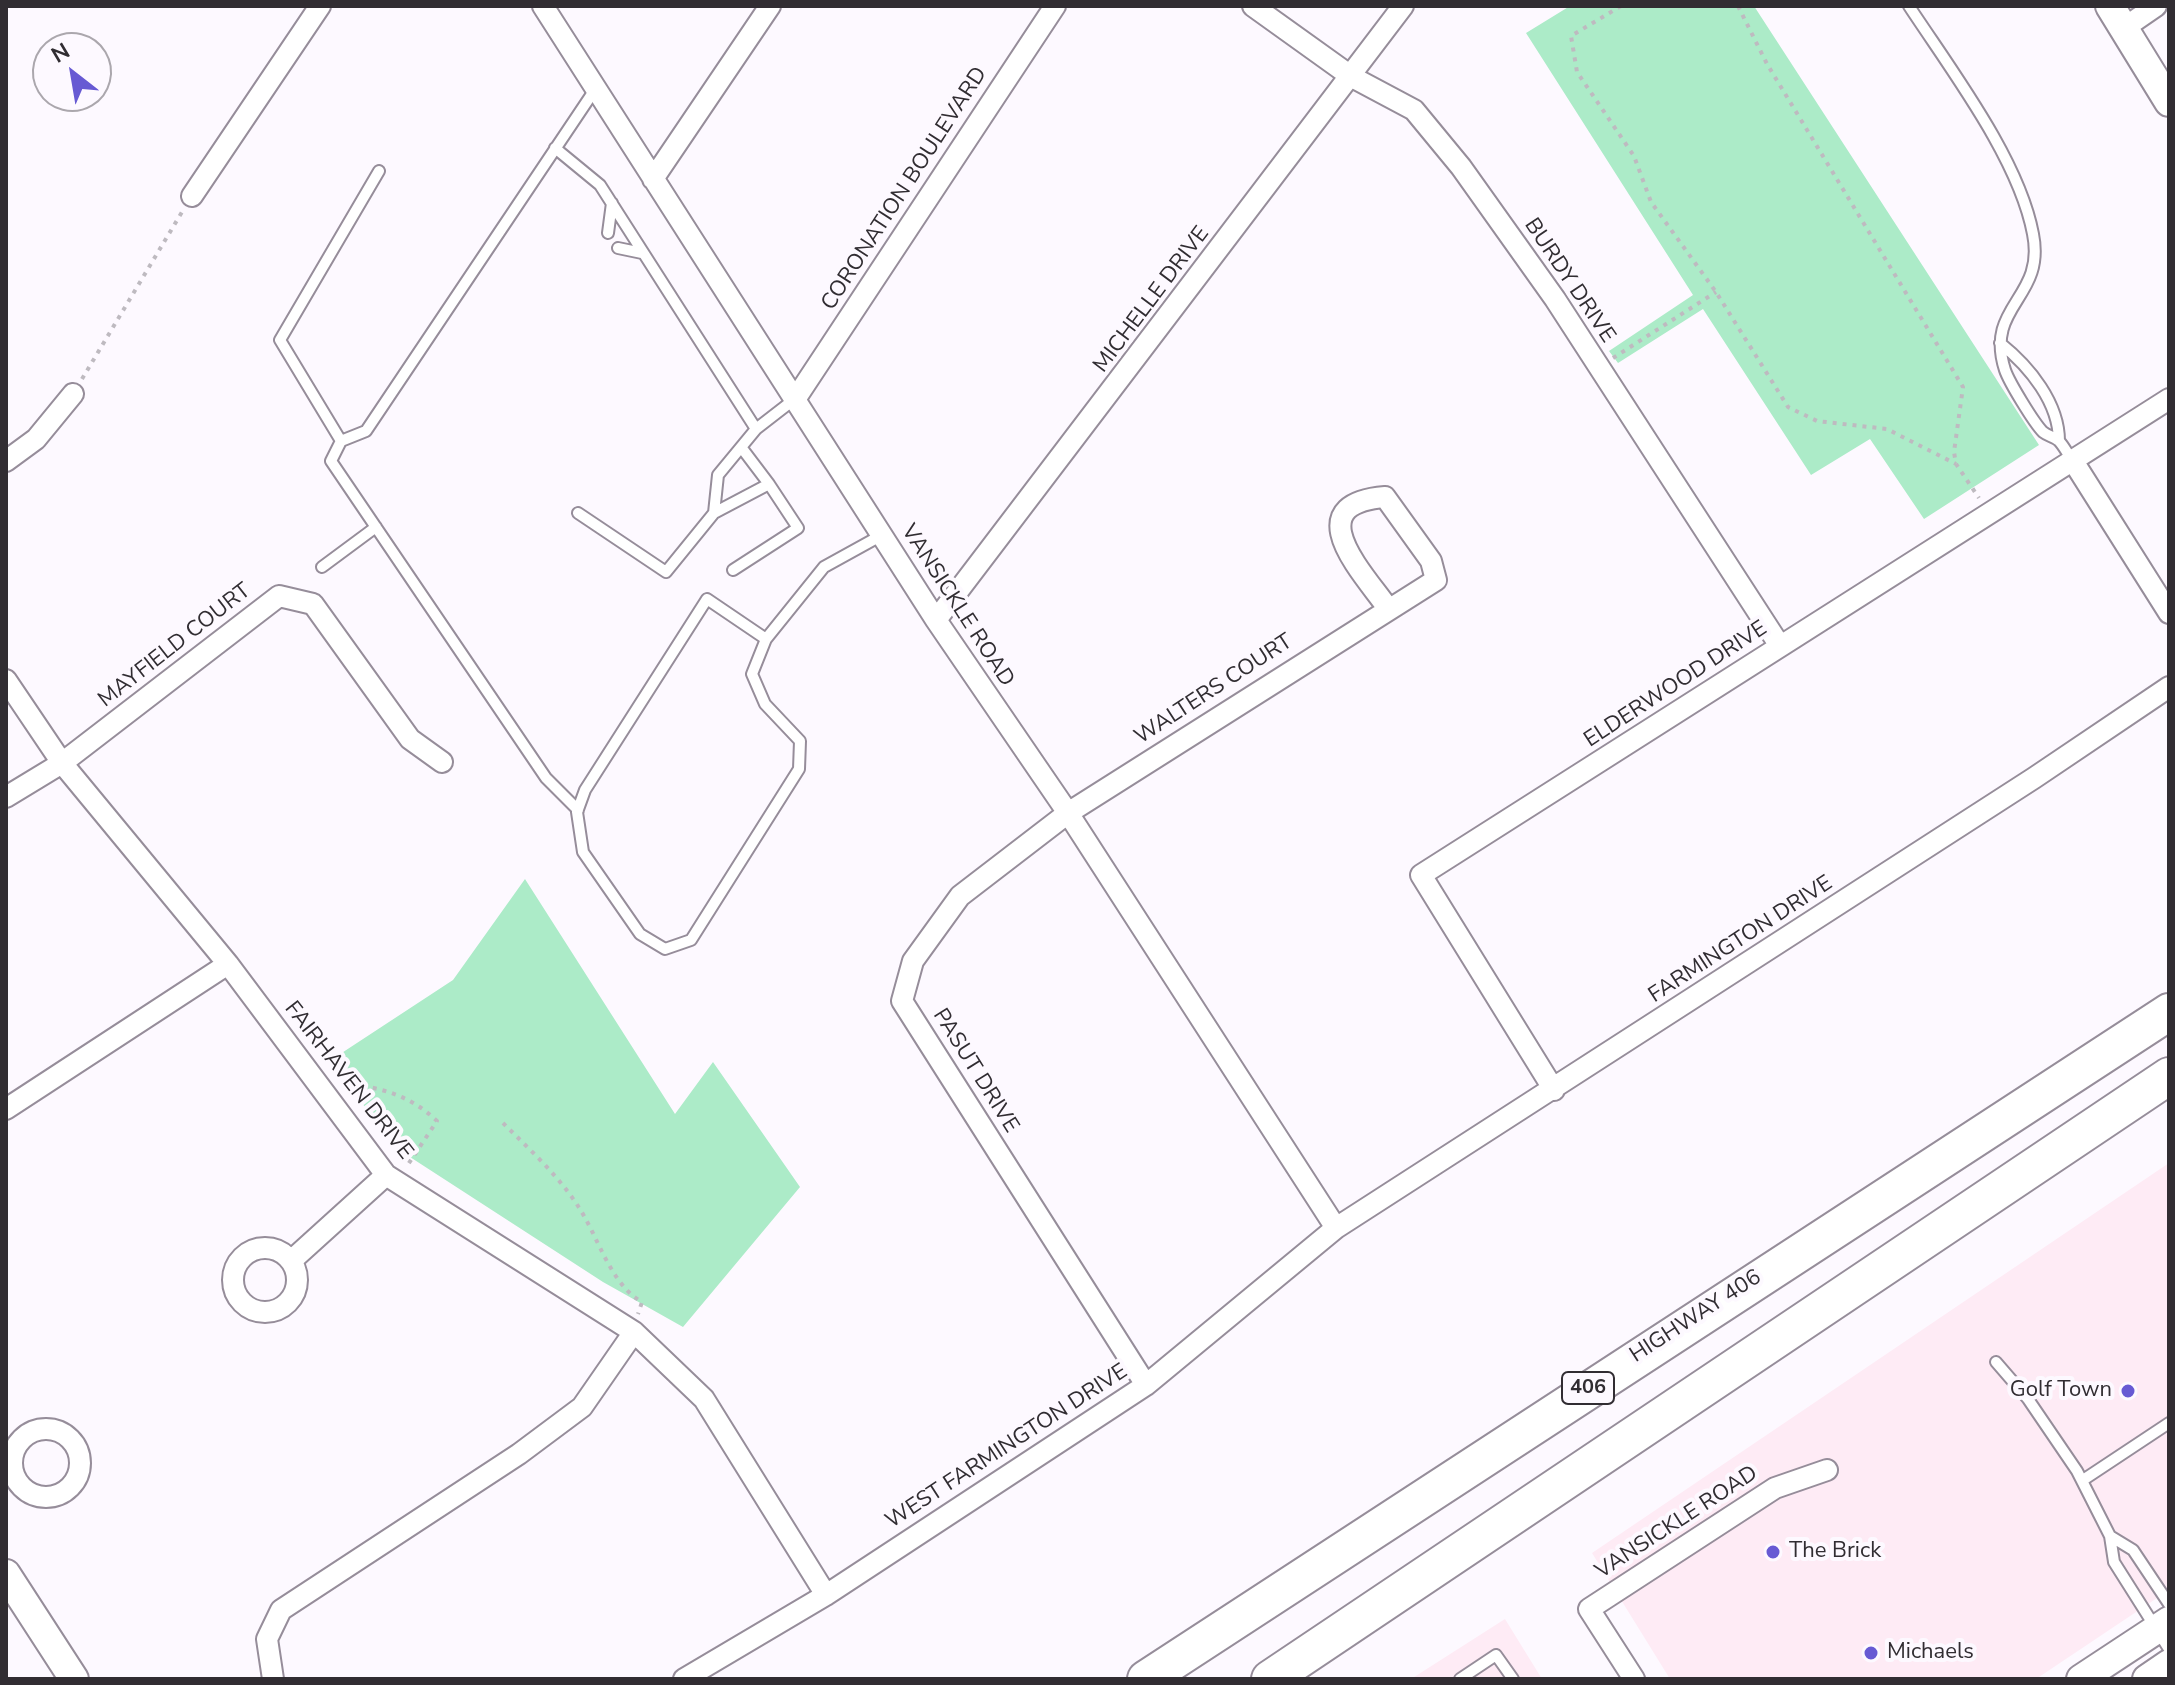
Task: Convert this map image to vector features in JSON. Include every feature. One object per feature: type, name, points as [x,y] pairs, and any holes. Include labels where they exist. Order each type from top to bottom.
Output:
[{"type":"highway","name":"HIGHWAY 406","points":[[1146,1679],[1696,1317],[2169,1012]]},
{"type":"highway","points":[[1270,1679],[2169,1076]]},
{"type":"main road","points":[[2117,17],[2169,102]]},
{"type":"main road","points":[[6,1574],[67,1676]]},
{"type":"main road","points":[[2081,1679],[2165,1633]]},
{"type":"main road","points":[[2147,1679],[2169,1664]]},
{"type":"street","points":[[192,196],[320,6]]},
{"type":"street","name":"VANSICKLE ROAD","points":[[543,6],[936,620],[1068,813],[1336,1228]]},
{"type":"street","points":[[653,179],[770,6]]},
{"type":"street","name":"CORONATION BOULEVARD","points":[[796,398],[1055,6]]},
{"type":"street","name":"BURDY DRIVE","points":[[1253,6],[1352,77],[1414,110],[1461,167],[1599,367],[1780,646]]},
{"type":"street","name":"MICHELLE DRIVE","points":[[936,620],[1403,6]]},
{"type":"street","points":[[2117,17],[2156,6]]},
{"type":"street","points":[[6,461],[36,439],[73,394]]},
{"type":"street","name":"ELDERWOOD DRIVE","points":[[1554,1090],[1421,875],[2169,399]]},
{"type":"street","points":[[2073,461],[2169,613]]},
{"type":"street","name":"WALTERS COURT","points":[[1068,813],[1387,607],[1436,580],[1431,561],[1385,497],[1367,499],[1349,510],[1339,524],[1340,541],[1387,607]]},
{"type":"street","name":"MAYFIELD COURT","points":[[62,763],[279,596],[313,604],[410,739],[442,762]]},
{"type":"street","name":"FAIRHAVEN DRIVE","points":[[6,680],[62,763],[228,964],[391,1178],[634,1332],[704,1399],[826,1595]]},
{"type":"street","name":"FARMINGTON DRIVE","points":[[1336,1228],[1554,1090],[2169,687]]},
{"type":"street","points":[[6,797],[62,763]]},
{"type":"street","name":"PASUT DRIVE","points":[[1068,813],[960,896],[913,961],[902,1001],[1146,1385]]},
{"type":"street","points":[[6,1109],[228,964]]},
{"type":"street","points":[[291,1261],[391,1178]]},
{"type":"street","name":"WEST FARMINGTON DRIVE","points":[[684,1679],[826,1595],[1146,1385],[1336,1228]]},
{"type":"street","points":[[273,1679],[267,1639],[281,1610],[519,1454],[582,1407],[634,1332]]},
{"type":"street","name":"VANSICKLE ROAD","points":[[1634,1679],[1589,1609],[1775,1488],[1827,1470]]},
{"type":"lane","points":[[1909,6],[1990,129],[2033,231],[2037,259],[2033,276],[2002,324],[2000,343],[2005,372],[2043,432],[2059,441],[2073,461]]},
{"type":"lane","points":[[578,810],[546,778],[331,461],[341,441],[366,431],[596,87]]},
{"type":"lane","points":[[555,148],[600,185],[756,429]]},
{"type":"lane","points":[[341,441],[280,340],[379,171]]},
{"type":"lane","points":[[608,233],[612,203]]},
{"type":"lane","points":[[618,248],[642,253]]},
{"type":"lane","points":[[2000,343],[2021,361],[2059,417],[2059,441]]},
{"type":"lane","points":[[714,513],[718,475],[756,429],[796,398]]},
{"type":"lane","points":[[733,570],[798,528],[741,447]]},
{"type":"lane","points":[[578,513],[666,572],[714,513],[769,484]]},
{"type":"lane","points":[[322,567],[376,527]]},
{"type":"lane","points":[[766,639],[707,599],[585,790],[578,810],[583,852],[640,934],[665,949],[691,940],[799,769],[800,741],[765,704],[752,674],[766,639],[824,567],[882,535]]},
{"type":"lane","points":[[1996,1362],[2028,1399],[2083,1480],[2110,1536],[2114,1562],[2165,1633]]},
{"type":"lane","points":[[2083,1480],[2169,1423]]},
{"type":"lane","points":[[2110,1536],[2133,1550],[2169,1604]]},
{"type":"lane","points":[[1460,1679],[1496,1655],[1513,1679]]},
{"type":"path","points":[[1621,6],[1571,36],[1577,72],[1634,156],[1651,202],[1716,292],[1788,407],[1817,421],[1887,429],[1956,464]]},
{"type":"path","points":[[1738,6],[1767,64],[1963,387],[1954,452],[1956,464],[1990,514]]},
{"type":"path","points":[[73,394],[192,196]]},
{"type":"path","points":[[1599,367],[1716,292]]},
{"type":"path","points":[[325,1093],[343,1084],[374,1088],[422,1106],[437,1121],[391,1178]]},
{"type":"path","points":[[503,1123],[558,1179],[578,1205],[626,1293],[642,1302],[634,1332]]},
{"type":"shaded area","points":[[2169,1163],[2169,1590],[2036,1679],[1670,1679],[1592,1553]]},
{"type":"shaded area","points":[[1505,1619],[1542,1679],[1411,1679]]},
{"type":"green space","points":[[1570,6],[1754,6],[2039,445],[1924,519],[1870,439],[1811,475],[1703,309],[1618,363],[1609,351],[1693,295],[1526,33]]},
{"type":"green space","points":[[525,879],[675,1114],[713,1062],[800,1187],[683,1327],[603,1282],[393,1146],[331,1060],[453,980]]},
{"type":"place","name":"Golf Town","points":[[2128,1391]]},
{"type":"place","name":"The Brick","points":[[1773,1552]]},
{"type":"place","name":"Michaels","points":[[1871,1653]]}]
